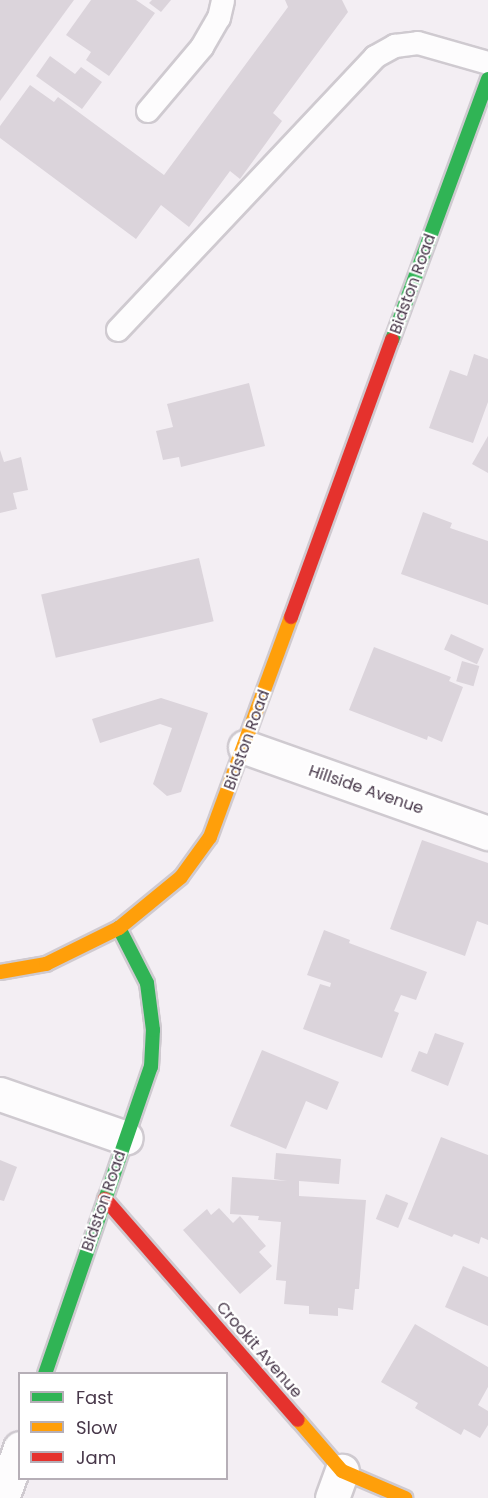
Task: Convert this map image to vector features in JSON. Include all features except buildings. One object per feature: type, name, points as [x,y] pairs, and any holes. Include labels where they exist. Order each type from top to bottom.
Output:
[{"type":"street","name":"Bidston Road","points":[[46,1372],[151,1066],[153,1030],[147,983],[119,928],[181,878],[210,837],[245,747],[488,79]]},
{"type":"street","name":"Hillside Avenue","points":[[245,747],[488,833]]},
{"type":"street","points":[[0,972],[46,964],[119,928]]},
{"type":"street","points":[[0,1094],[126,1138]]},
{"type":"street","name":"Crookit Avenue","points":[[105,1199],[337,1485],[405,1498]]},
{"type":"street","points":[[3,1498],[18,1454]]},
{"type":"lane","points":[[148,111],[202,47],[219,18],[223,0]]},
{"type":"lane","points":[[118,330],[375,57],[395,46],[418,43],[488,63]]},
{"type":"traffic: fast","points":[[392,340],[488,79]]},
{"type":"traffic: fast","points":[[46,1372],[151,1067],[153,1030],[147,983],[119,928]]},
{"type":"traffic: slow","points":[[0,972],[46,964],[119,928],[181,877],[210,837],[291,617]]},
{"type":"traffic: slow","points":[[298,1420],[342,1471],[405,1498]]},
{"type":"traffic: jam","points":[[291,617],[392,340]]},
{"type":"traffic: jam","points":[[105,1199],[298,1420]]}]
